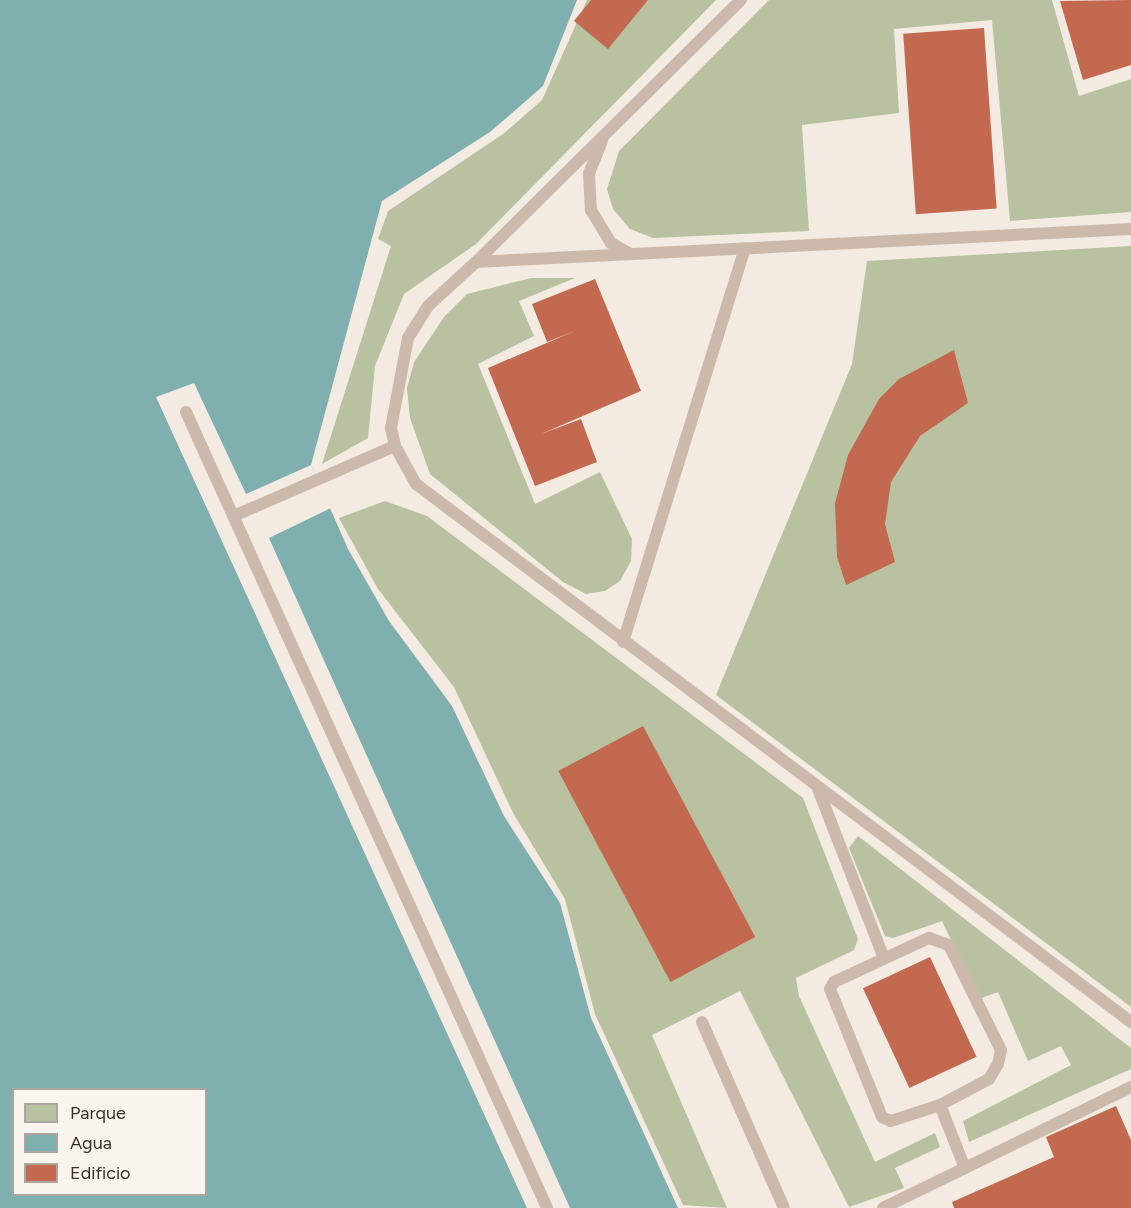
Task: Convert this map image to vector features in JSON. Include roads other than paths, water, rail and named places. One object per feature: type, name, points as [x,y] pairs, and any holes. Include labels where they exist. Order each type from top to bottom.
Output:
[{"type":"lane","points":[[741,0],[476,262],[428,306],[408,338],[392,406],[395,446],[416,484],[1131,1022]]},
{"type":"lane","points":[[606,134],[589,174],[591,210],[611,243],[631,254]]},
{"type":"lane","points":[[476,262],[1131,229]]},
{"type":"lane","points":[[623,642],[745,249]]},
{"type":"lane","points":[[186,412],[236,515],[547,1208]]},
{"type":"lane","points":[[236,515],[395,446]]},
{"type":"lane","points":[[818,787],[884,958]]},
{"type":"lane","points":[[929,938],[949,945],[1001,1050],[989,1079],[940,1105],[902,1121],[882,1117],[829,996],[834,982],[884,958],[929,938]]},
{"type":"lane","points":[[702,1022],[784,1208]]},
{"type":"lane","points":[[883,1208],[1131,1088]]},
{"type":"lane","points":[[940,1105],[965,1168]]},
{"type":"water","points":[[0,0],[577,0],[543,86],[490,132],[382,201],[311,465],[348,549],[389,621],[452,706],[504,816],[560,903],[591,1018],[678,1208],[0,1208]]}]
